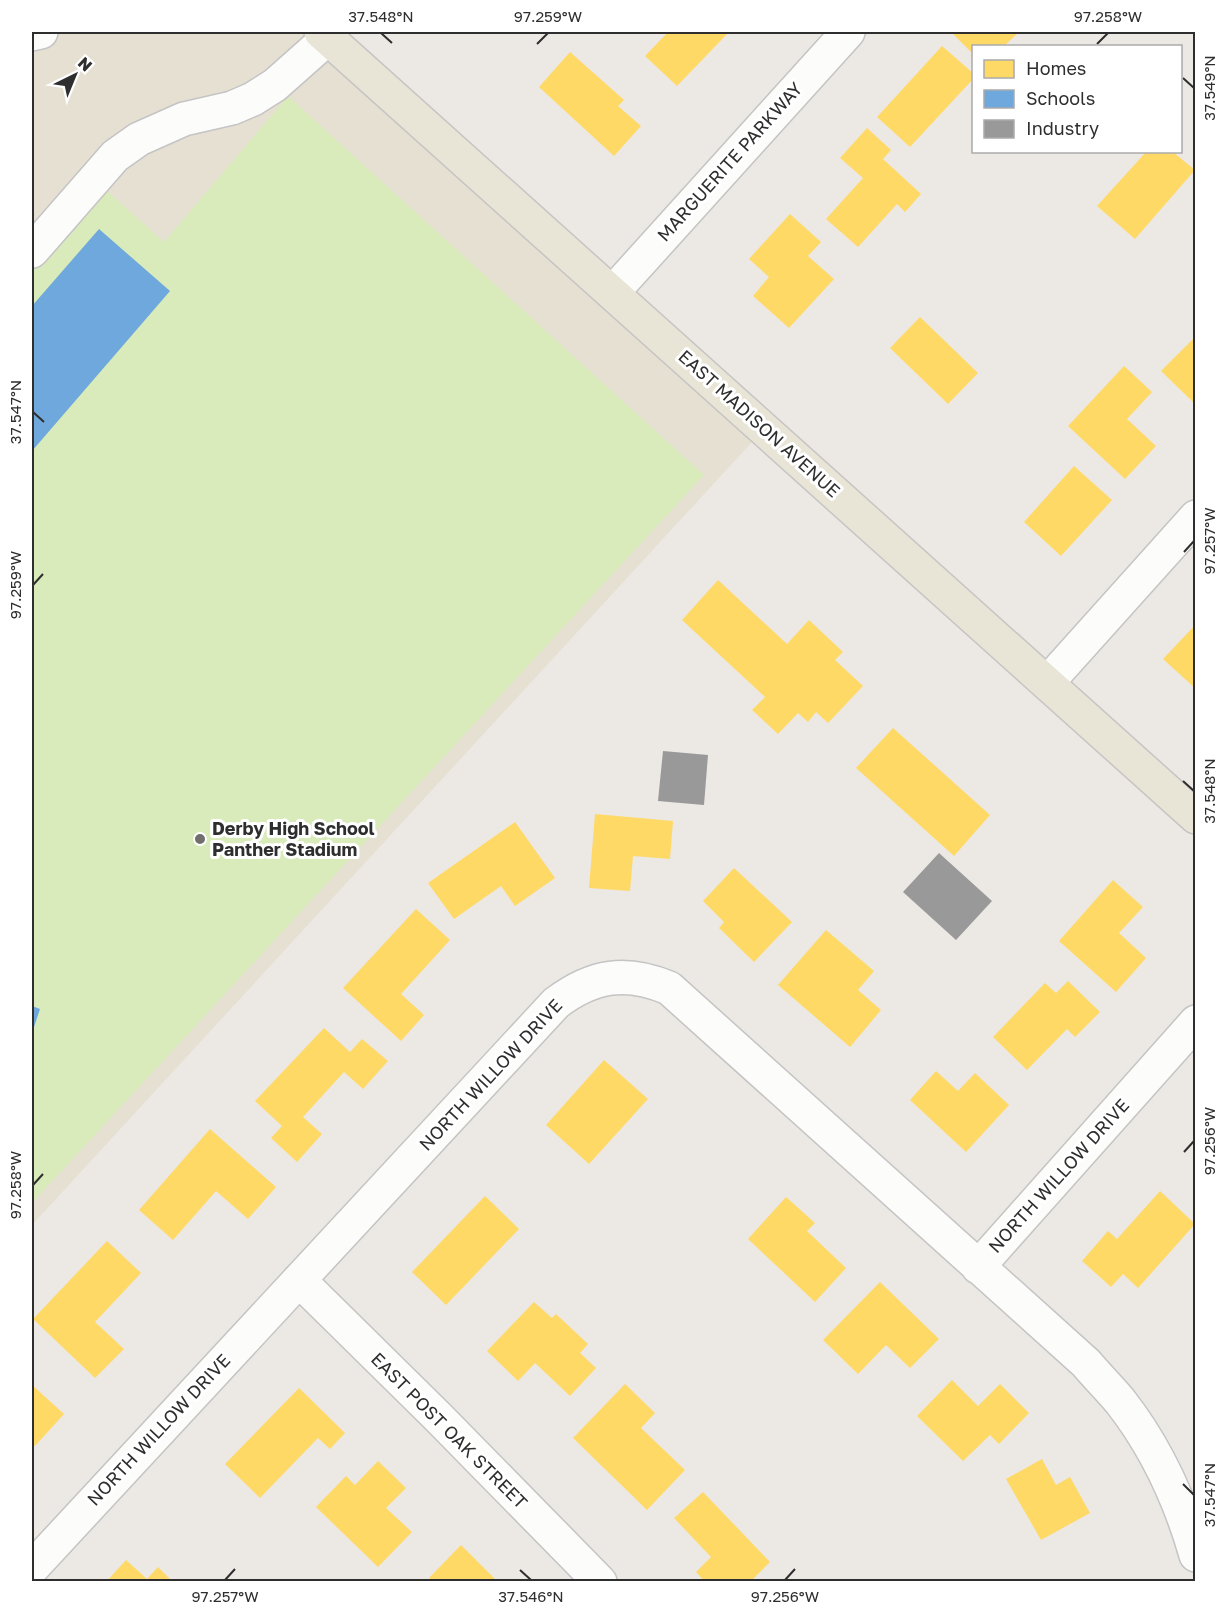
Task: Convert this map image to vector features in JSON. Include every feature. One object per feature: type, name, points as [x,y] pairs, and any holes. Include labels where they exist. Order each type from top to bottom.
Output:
[{"type":"main road","name":"EAST MADISON AVENUE","points":[[324,35],[1196,817]]},
{"type":"street","points":[[32,33],[41,32]]},
{"type":"street","name":"MARGUERITE PARKWAY","points":[[613,292],[848,32]]},
{"type":"street","points":[[32,251],[115,156],[131,144],[184,119],[231,108],[253,99],[275,85],[324,35]]},
{"type":"street","points":[[1047,683],[1196,518]]},
{"type":"street","name":"NORTH WILLOW DRIVE","points":[[32,1568],[556,1003],[587,983],[621,977],[646,980],[669,988],[978,1267],[1196,1022]]},
{"type":"street","points":[[978,1267],[1086,1363],[1119,1400],[1163,1469],[1182,1513],[1196,1555]]},
{"type":"street","name":"EAST POST OAK STREET","points":[[299,1280],[600,1581]]},
{"type":"shaded area","name":"Derby High School Panther Stadium","points":[[32,32],[325,32],[764,429],[32,1225]]},
{"type":"green space","name":"Derby High School Panther Stadium","points":[[288,96],[704,475],[32,1203],[32,251],[95,180],[164,242]]},
{"type":"building: Homes","points":[[668,32],[729,32],[677,86],[645,56]]},
{"type":"building: Homes","points":[[956,32],[1019,32],[1005,45],[972,45],[972,53],[953,34]]},
{"type":"building: Homes","points":[[942,46],[972,72],[972,80],[910,147],[877,117]]},
{"type":"building: Homes","points":[[570,52],[624,100],[618,106],[641,126],[614,156],[539,87]]},
{"type":"building: Homes","points":[[867,128],[891,150],[883,159],[921,194],[905,212],[897,204],[858,247],[826,219],[863,178],[840,158]]},
{"type":"building: Homes","points":[[1145,153],[1174,153],[1195,170],[1135,239],[1097,206]]},
{"type":"building: Homes","points":[[790,214],[821,242],[808,256],[834,279],[789,328],[753,296],[769,277],[749,259]]},
{"type":"building: Homes","points":[[920,317],[978,373],[948,404],[890,348]]},
{"type":"building: Homes","points":[[1196,336],[1196,399],[1193,402],[1161,371]]},
{"type":"building: Homes","points":[[1124,366],[1152,392],[1127,419],[1156,446],[1125,479],[1068,426]]},
{"type":"building: Homes","points":[[1074,466],[1112,500],[1061,556],[1024,522]]},
{"type":"building: Homes","points":[[718,580],[787,644],[809,620],[843,652],[835,660],[863,686],[828,723],[816,712],[808,722],[798,713],[778,734],[752,710],[765,697],[682,620]]},
{"type":"building: Homes","points":[[1196,624],[1196,689],[1163,659]]},
{"type":"building: Homes","points":[[893,728],[990,815],[954,856],[856,768]]},
{"type":"building: Homes","points":[[595,814],[673,821],[670,859],[633,856],[630,891],[589,888]]},
{"type":"building: Homes","points":[[515,822],[555,878],[515,906],[501,886],[454,919],[428,883]]},
{"type":"building: Homes","points":[[734,868],[792,922],[754,962],[719,928],[724,922],[703,901]]},
{"type":"building: Homes","points":[[1113,880],[1143,907],[1119,933],[1146,958],[1116,992],[1059,941]]},
{"type":"building: Homes","points":[[416,909],[450,940],[401,994],[424,1015],[401,1041],[343,988]]},
{"type":"building: Homes","points":[[826,930],[874,971],[858,990],[881,1010],[850,1047],[778,985]]},
{"type":"building: Homes","points":[[1068,981],[1100,1012],[1075,1037],[1067,1029],[1027,1070],[993,1037],[1045,983],[1056,993]]},
{"type":"building: Homes","points":[[324,1028],[350,1052],[362,1039],[388,1061],[363,1089],[344,1072],[303,1117],[322,1134],[297,1162],[271,1138],[282,1126],[255,1101]]},
{"type":"building: Homes","points":[[604,1060],[648,1099],[589,1164],[546,1125]]},
{"type":"building: Homes","points":[[936,1071],[958,1091],[975,1073],[1009,1105],[966,1152],[910,1100]]},
{"type":"building: Homes","points":[[210,1129],[276,1187],[248,1219],[216,1191],[173,1240],[139,1210]]},
{"type":"building: Homes","points":[[1160,1191],[1195,1224],[1138,1288],[1123,1274],[1111,1287],[1082,1261],[1108,1231],[1117,1239]]},
{"type":"building: Homes","points":[[485,1196],[519,1229],[446,1305],[412,1272]]},
{"type":"building: Homes","points":[[786,1197],[815,1223],[807,1231],[846,1268],[815,1302],[748,1239]]},
{"type":"building: Homes","points":[[107,1241],[141,1273],[95,1322],[124,1349],[95,1378],[33,1319]]},
{"type":"building: Homes","points":[[880,1282],[939,1339],[910,1368],[886,1345],[858,1374],[823,1340]]},
{"type":"building: Homes","points":[[534,1302],[552,1318],[556,1314],[588,1344],[580,1353],[596,1368],[570,1396],[535,1363],[518,1381],[487,1351]]},
{"type":"building: Homes","points":[[952,1380],[978,1406],[1000,1384],[1029,1413],[999,1444],[990,1435],[963,1461],[917,1416]]},
{"type":"building: Homes","points":[[625,1384],[655,1413],[641,1428],[685,1470],[647,1510],[573,1438]]},
{"type":"building: Homes","points":[[32,1385],[64,1414],[35,1446],[32,1443]]},
{"type":"building: Homes","points":[[299,1388],[345,1433],[330,1449],[318,1438],[260,1498],[225,1464]]},
{"type":"building: Homes","points":[[1042,1459],[1056,1485],[1070,1477],[1090,1513],[1041,1540],[1006,1479]]},
{"type":"building: Homes","points":[[378,1461],[406,1488],[386,1508],[412,1532],[378,1567],[316,1507],[346,1476],[355,1485]]},
{"type":"building: Homes","points":[[703,1492],[770,1562],[750,1582],[705,1582],[696,1572],[711,1557],[674,1518]]},
{"type":"building: Homes","points":[[461,1545],[498,1582],[433,1582],[429,1578]]},
{"type":"building: Homes","points":[[126,1560],[147,1579],[158,1567],[173,1582],[106,1582]]},
{"type":"building: Schools","points":[[99,229],[170,291],[32,451],[32,306]]},
{"type":"building: Schools","points":[[32,1006],[40,1009],[32,1033]]},
{"type":"building: Industry","points":[[663,751],[708,755],[704,805],[658,801]]},
{"type":"building: Industry","points":[[939,853],[992,901],[956,940],[903,892]]},
{"type":"place","name":"Derby High School Panther Stadium","points":[[200,839]]}]
